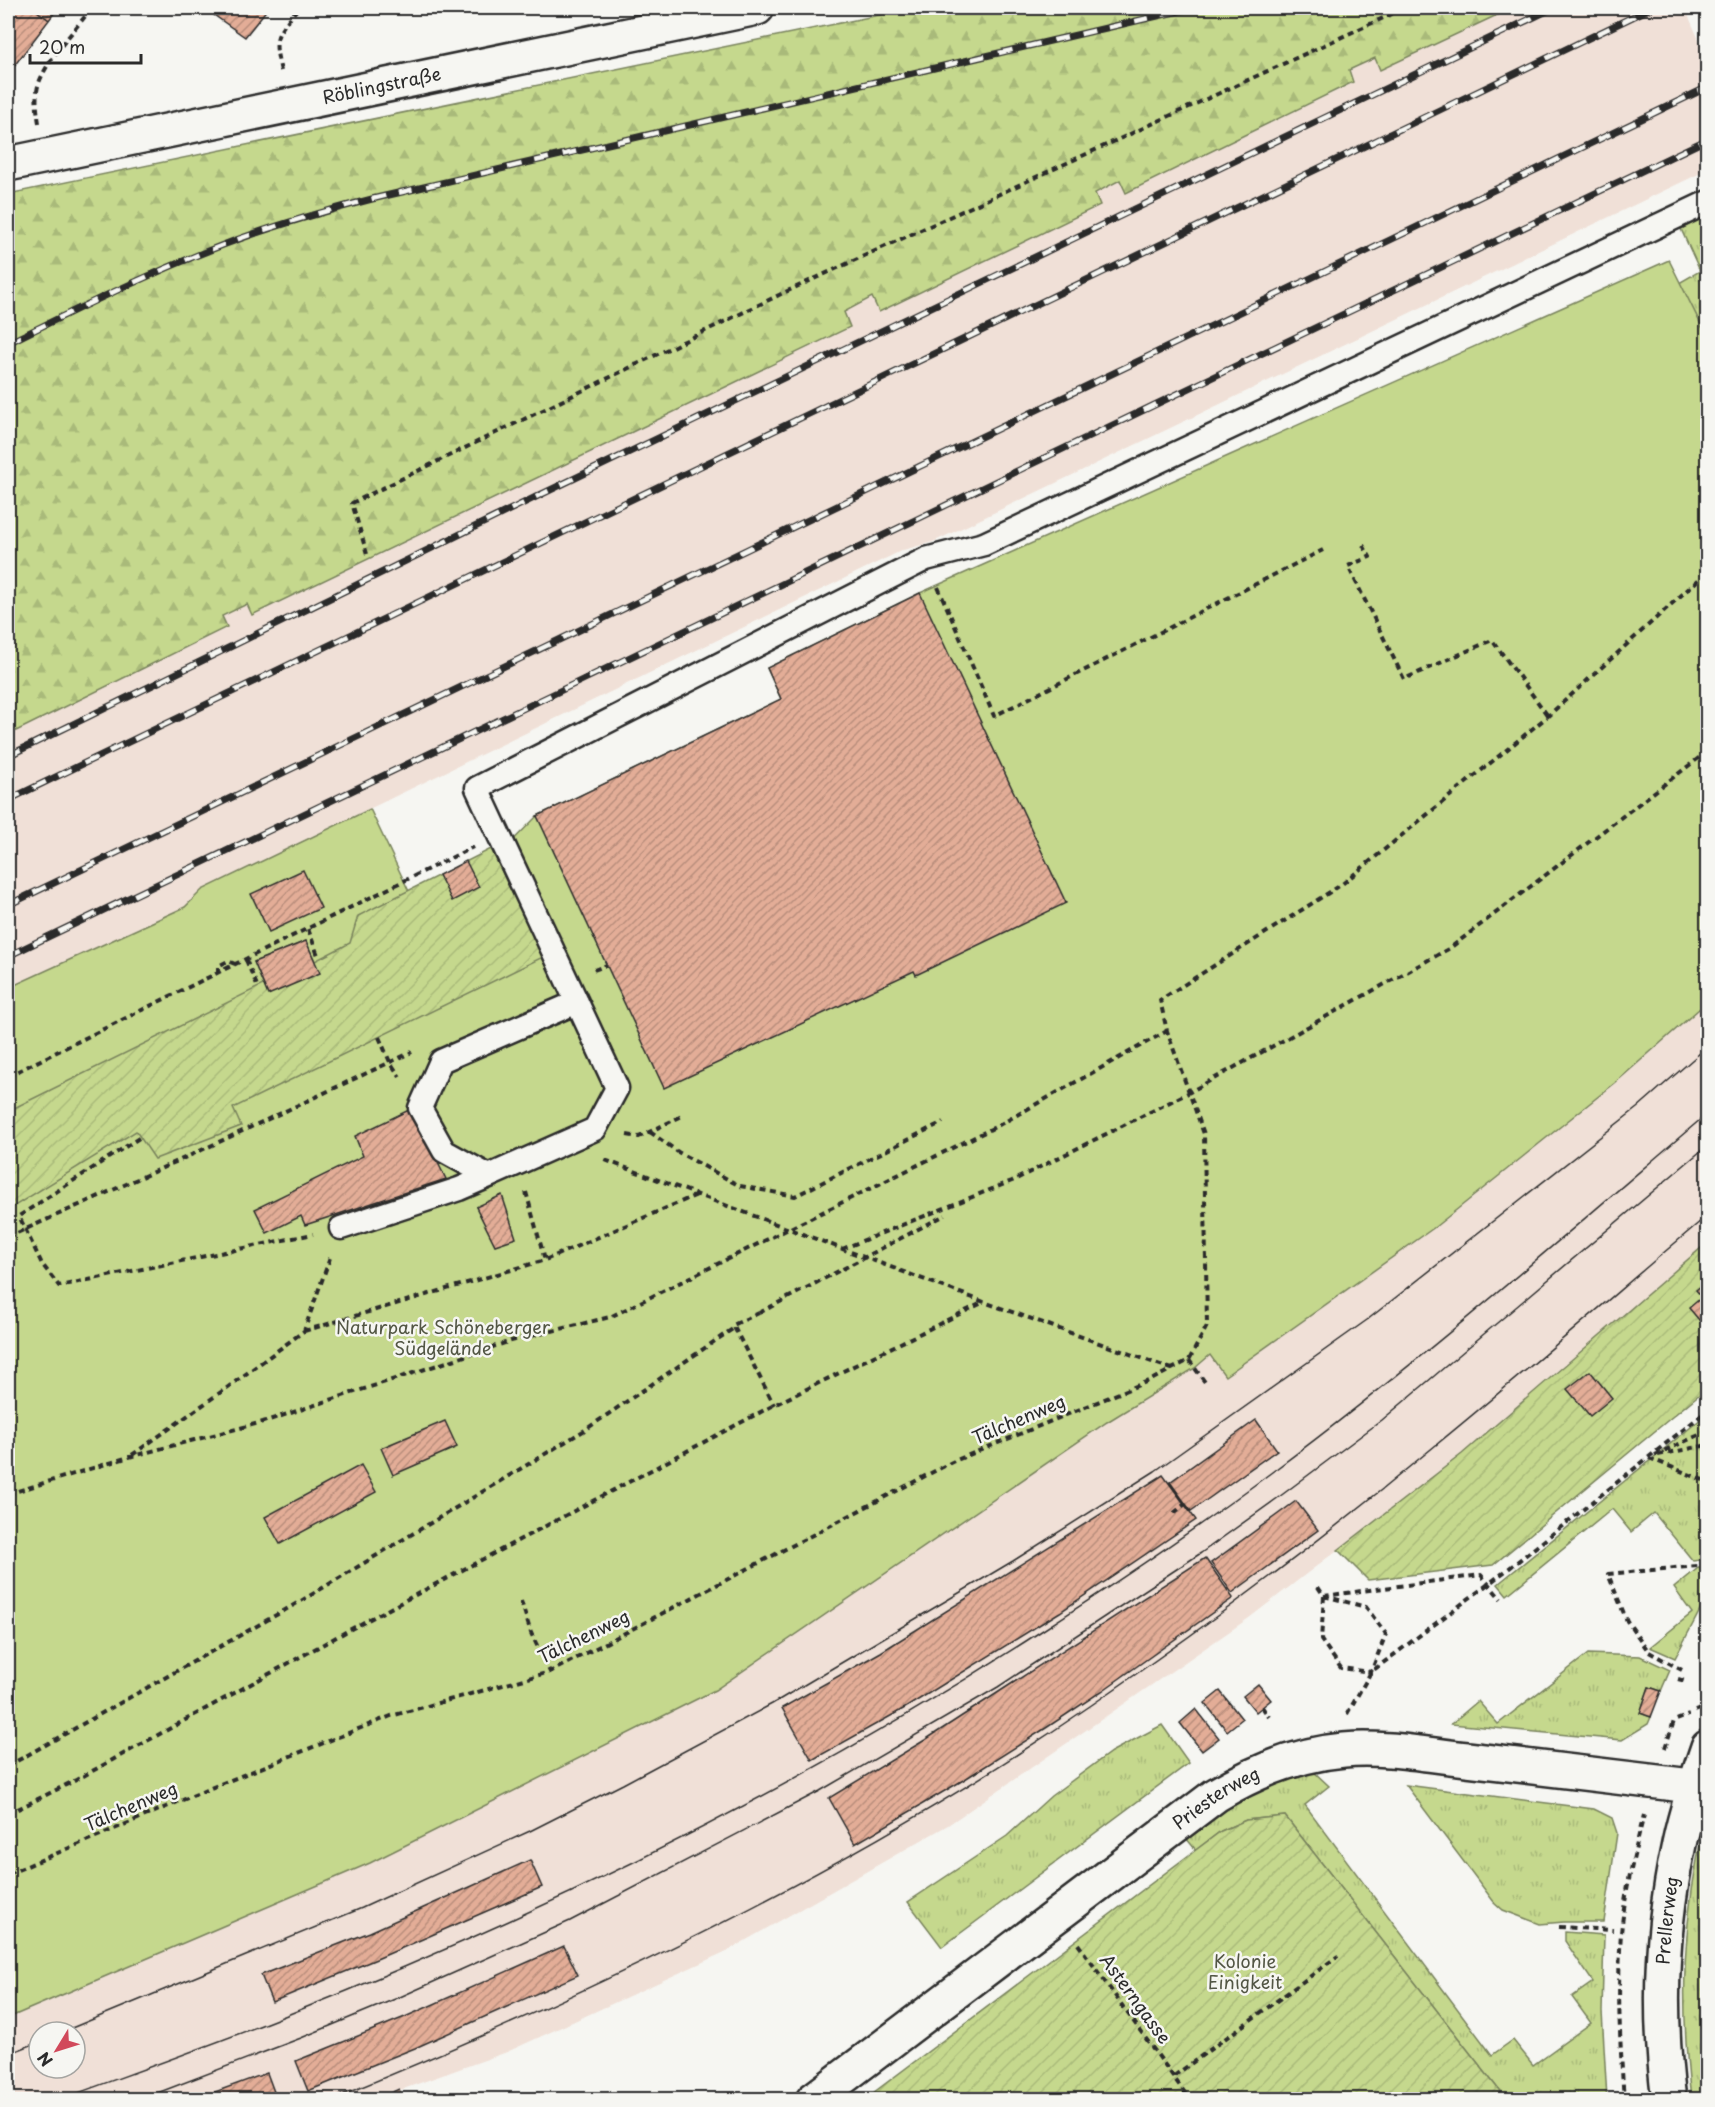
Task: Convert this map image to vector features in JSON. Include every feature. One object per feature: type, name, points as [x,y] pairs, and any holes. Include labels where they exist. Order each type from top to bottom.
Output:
[{"type":"street","name":"Röblingstraße","points":[[8,164],[757,8]]},
{"type":"street","name":"Prellerweg","points":[[1670,2100],[1662,1997],[1667,1923],[1679,1843],[1701,1787],[1707,1747]]},
{"type":"street","name":"Priesterweg","points":[[813,2100],[1216,1795],[1248,1776],[1295,1758],[1357,1749],[1470,1759],[1701,1787]]},
{"type":"lane","points":[[341,1228],[459,1189],[596,1129],[617,1088],[477,788],[926,559],[984,544],[1707,202]]},
{"type":"lane","points":[[489,1176],[444,1151],[420,1108],[441,1061],[572,992]]},
{"type":"path","points":[[39,124],[36,103],[39,84],[48,66],[92,8]]},
{"type":"path","points":[[280,71],[275,44],[276,37],[298,8]]},
{"type":"path","points":[[538,8],[541,17]]},
{"type":"path","points":[[367,554],[352,503],[779,295],[1405,8]]},
{"type":"path","points":[[1364,545],[1370,557],[1348,566],[1404,679],[1491,640],[1548,716]]},
{"type":"path","points":[[926,559],[994,716],[1323,550]]},
{"type":"path","points":[[1207,1385],[1190,1360],[1207,1326],[1204,1134],[1167,1031],[1160,1000],[1341,885],[1548,716],[1707,571]]},
{"type":"path","points":[[842,1249],[1012,1181],[1188,1093],[1449,948],[1707,751]]},
{"type":"path","points":[[8,1076],[218,973],[218,966],[228,961],[235,964],[246,960],[498,835]]},
{"type":"path","points":[[308,929],[319,958]]},
{"type":"path","points":[[246,960],[258,988]]},
{"type":"path","points":[[572,992],[607,964]]},
{"type":"path","points":[[8,1494],[129,1457],[263,1422],[511,1341],[610,1317],[999,1125],[1167,1031]]},
{"type":"path","points":[[379,1037],[390,1062],[420,1108]]},
{"type":"path","points":[[8,1237],[421,1048]]},
{"type":"path","points":[[596,1129],[639,1137],[684,1115]]},
{"type":"path","points":[[650,1132],[678,1152],[740,1186],[795,1196],[943,1122]]},
{"type":"path","points":[[140,1138],[19,1216],[42,1264],[59,1286],[341,1228]]},
{"type":"path","points":[[562,1144],[984,1302],[1172,1369]]},
{"type":"path","points":[[518,1163],[545,1260]]},
{"type":"path","points":[[129,1457],[304,1331],[545,1260],[700,1194]]},
{"type":"path","points":[[8,1766],[301,1600],[585,1430],[734,1328],[733,1325],[945,1215]]},
{"type":"path","points":[[304,1331],[341,1228]]},
{"type":"path","points":[[8,1814],[76,1780],[351,1629],[774,1405],[984,1302]]},
{"type":"path","points":[[734,1328],[774,1405]]},
{"type":"path","name":"Tälchenweg","points":[[8,1874],[218,1785],[391,1716],[550,1672],[952,1462],[1153,1379],[1190,1360]]},
{"type":"path","points":[[1318,1587],[1324,1596],[1321,1640],[1341,1668],[1371,1672],[1507,1570],[1707,1410]]},
{"type":"path","points":[[1648,1457],[1707,1431]]},
{"type":"path","points":[[1648,1457],[1707,1445]]},
{"type":"path","points":[[1648,1457],[1707,1482]]},
{"type":"path","points":[[1174,1513],[1185,1504]]},
{"type":"path","points":[[1682,1670],[1649,1652],[1627,1621],[1608,1574],[1707,1565]]},
{"type":"path","points":[[1324,1596],[1481,1575],[1501,1599]]},
{"type":"path","points":[[1324,1596],[1366,1607],[1386,1634],[1371,1672],[1342,1721]]},
{"type":"path","points":[[521,1601],[531,1633],[550,1672]]},
{"type":"path","points":[[1678,1679],[1685,1681]]},
{"type":"path","points":[[1262,1707],[1269,1717]]},
{"type":"path","points":[[1624,2100],[1619,1998],[1622,1932],[1638,1836]]},
{"type":"path","name":"Asterngasse","points":[[1057,1916],[1190,2100]]},
{"type":"path","points":[[1559,1927],[1613,1930]]},
{"type":"path","points":[[1174,2076],[1338,1956]]},
{"type":"shaded area","points":[[1512,8],[1685,8],[1707,58],[1707,170],[933,542],[903,550],[202,890],[185,907],[8,988],[8,735],[226,628],[221,616],[247,604],[253,615],[850,327],[844,312],[873,297],[880,312],[1100,205],[1095,193],[1120,180],[1126,192],[1353,83],[1349,71],[1375,58],[1381,70]]},
{"type":"shaded area","points":[[1707,1002],[1707,1243],[1462,1454],[1249,1618],[948,1825],[727,1951],[507,2052],[375,2099],[8,2100],[8,2018],[370,1863],[715,1690],[1107,1422],[1195,1368],[1210,1354],[1225,1376],[1435,1227],[1615,1083]]},
{"type":"green space","points":[[913,8],[1512,8],[1380,70],[1375,58],[1349,70],[1353,82],[1126,193],[1120,180],[1095,193],[1100,205],[879,312],[872,297],[844,312],[850,327],[252,615],[247,604],[222,616],[227,627],[8,735],[8,194]]},
{"type":"green space","points":[[1707,215],[1708,330],[1704,331],[1679,283],[1700,271],[1681,229]]},
{"type":"green space","name":"Naturpark Schöneberger Südgelände","points":[[1669,260],[1708,339],[1707,1002],[1615,1083],[1435,1227],[1225,1376],[1210,1355],[1195,1368],[1107,1422],[715,1690],[370,1863],[8,2018],[8,988],[185,907],[202,890],[370,809],[415,904],[479,875],[537,816],[781,699],[767,668],[920,593]]},
{"type":"green space","points":[[491,849],[543,957],[233,1108],[241,1126],[155,1159],[136,1131],[8,1210],[8,1111],[263,985],[254,962],[306,941],[315,961],[350,943],[358,916]]},
{"type":"green space","points":[[1707,1243],[1707,1388],[1493,1565],[1368,1580],[1338,1550],[1462,1454]]},
{"type":"green space","points":[[1707,1414],[1707,1559],[1693,1561],[1654,1513],[1631,1532],[1612,1509],[1507,1595],[1498,1584]]},
{"type":"green space","points":[[1698,1568],[1707,1569],[1707,1597],[1675,1658],[1650,1647],[1692,1613],[1674,1588]]},
{"type":"green space","points":[[1588,1654],[1640,1656],[1670,1670],[1661,1691],[1649,1687],[1640,1713],[1651,1717],[1648,1724],[1622,1740],[1451,1724],[1478,1701],[1498,1724]]},
{"type":"green space","points":[[1162,1725],[1189,1763],[942,1947],[908,1902],[1007,1836],[1051,1796],[1111,1752]]},
{"type":"green space","points":[[1314,1772],[1329,1786],[1305,1805],[1492,2055],[1513,2040],[1533,2065],[1591,2023],[1572,1997],[1593,1982],[1565,1941],[1565,1932],[1604,1935],[1602,2012],[1607,2099],[1506,2099],[1285,1816],[1246,1820],[1221,1831],[1196,1850],[1185,1837],[1242,1797],[1285,1779]]},
{"type":"green space","points":[[1406,1785],[1594,1809],[1612,1818],[1617,1833],[1604,1922],[1540,1924],[1503,1910],[1494,1902]]},
{"type":"green space","name":"Kolonie Einigkeit","points":[[1285,1816],[1506,2099],[865,2099],[1221,1831],[1246,1820]]},
{"type":"green space","points":[[1706,1819],[1708,1923],[1704,1982],[1704,2036],[1707,2099],[1691,2099],[1685,2028],[1685,1959],[1692,1889]]},
{"type":"building","points":[[8,8],[33,8],[49,20],[8,74]]},
{"type":"building","points":[[33,8],[58,8],[49,20]]},
{"type":"building","points":[[204,8],[268,8],[245,37]]},
{"type":"building","points":[[920,593],[1066,903],[916,975],[914,971],[664,1088],[537,816],[781,699],[767,668]]},
{"type":"building","points":[[466,861],[479,887],[452,901],[439,875]]},
{"type":"building","points":[[303,870],[321,908],[269,932],[251,894]]},
{"type":"building","points":[[306,941],[320,973],[268,995],[254,962]]},
{"type":"building","points":[[411,1109],[446,1179],[305,1225],[301,1216],[267,1233],[255,1209],[363,1156],[355,1136]]},
{"type":"building","points":[[502,1195],[516,1238],[495,1245],[476,1207]]},
{"type":"building","points":[[1708,1280],[1708,1325],[1705,1327],[1689,1308],[1702,1297],[1696,1290]]},
{"type":"building","points":[[1590,1371],[1612,1398],[1590,1416],[1567,1389]]},
{"type":"building","points":[[1256,1420],[1277,1450],[1191,1511],[1170,1482]]},
{"type":"building","points":[[445,1421],[457,1447],[393,1475],[381,1448]]},
{"type":"building","points":[[361,1465],[376,1492],[280,1544],[265,1517]]},
{"type":"building","points":[[1163,1475],[1196,1520],[1060,1612],[905,1708],[812,1760],[782,1708],[881,1652]]},
{"type":"building","points":[[1296,1501],[1318,1530],[1232,1593],[1211,1563]]},
{"type":"building","points":[[1205,1558],[1233,1598],[1046,1728],[855,1844],[829,1798],[925,1740]]},
{"type":"building","points":[[1258,1684],[1271,1700],[1256,1712],[1243,1696]]},
{"type":"building","points":[[1649,1687],[1661,1691],[1651,1717],[1640,1713]]},
{"type":"building","points":[[1220,1691],[1242,1719],[1227,1731],[1205,1703]]},
{"type":"building","points":[[1196,1709],[1219,1738],[1202,1751],[1180,1723]]},
{"type":"building","points":[[530,1860],[542,1887],[272,2002],[261,1975],[370,1932]]},
{"type":"building","points":[[564,1946],[578,1975],[415,2048],[308,2091],[296,2061],[405,2017]]},
{"type":"building","points":[[267,2073],[277,2100],[193,2100]]},
{"type":"building","points":[[399,2089],[403,2100],[375,2100]]},
{"type":"tram line","points":[[87,2022],[362,1908],[530,1831],[772,1704],[1013,1561],[1155,1471],[1367,1320],[1637,1108],[1708,1046]]},
{"type":"tram line","points":[[59,2100],[287,2015],[385,1975],[578,1889],[767,1793],[951,1688],[1158,1554],[1244,1493],[1384,1386],[1708,1113]]},
{"type":"tram line","points":[[139,2100],[400,1997],[570,1921],[820,1791],[998,1687],[1201,1553],[1382,1420],[1708,1145]]},
{"type":"tram line","points":[[330,2100],[528,2015],[722,1923],[818,1872],[1003,1763],[1137,1673],[1310,1546],[1470,1417],[1708,1215]]},
{"type":"tram line","points":[[8,2054],[27,2047]]},
{"type":"railway","points":[[8,343],[169,267],[223,245],[316,214],[1192,8]]},
{"type":"railway","points":[[8,756],[542,494],[1553,8]]},
{"type":"railway","points":[[8,800],[1651,8]]},
{"type":"railway","points":[[8,905],[1708,87]]},
{"type":"railway","points":[[8,956],[1708,139]]}]
